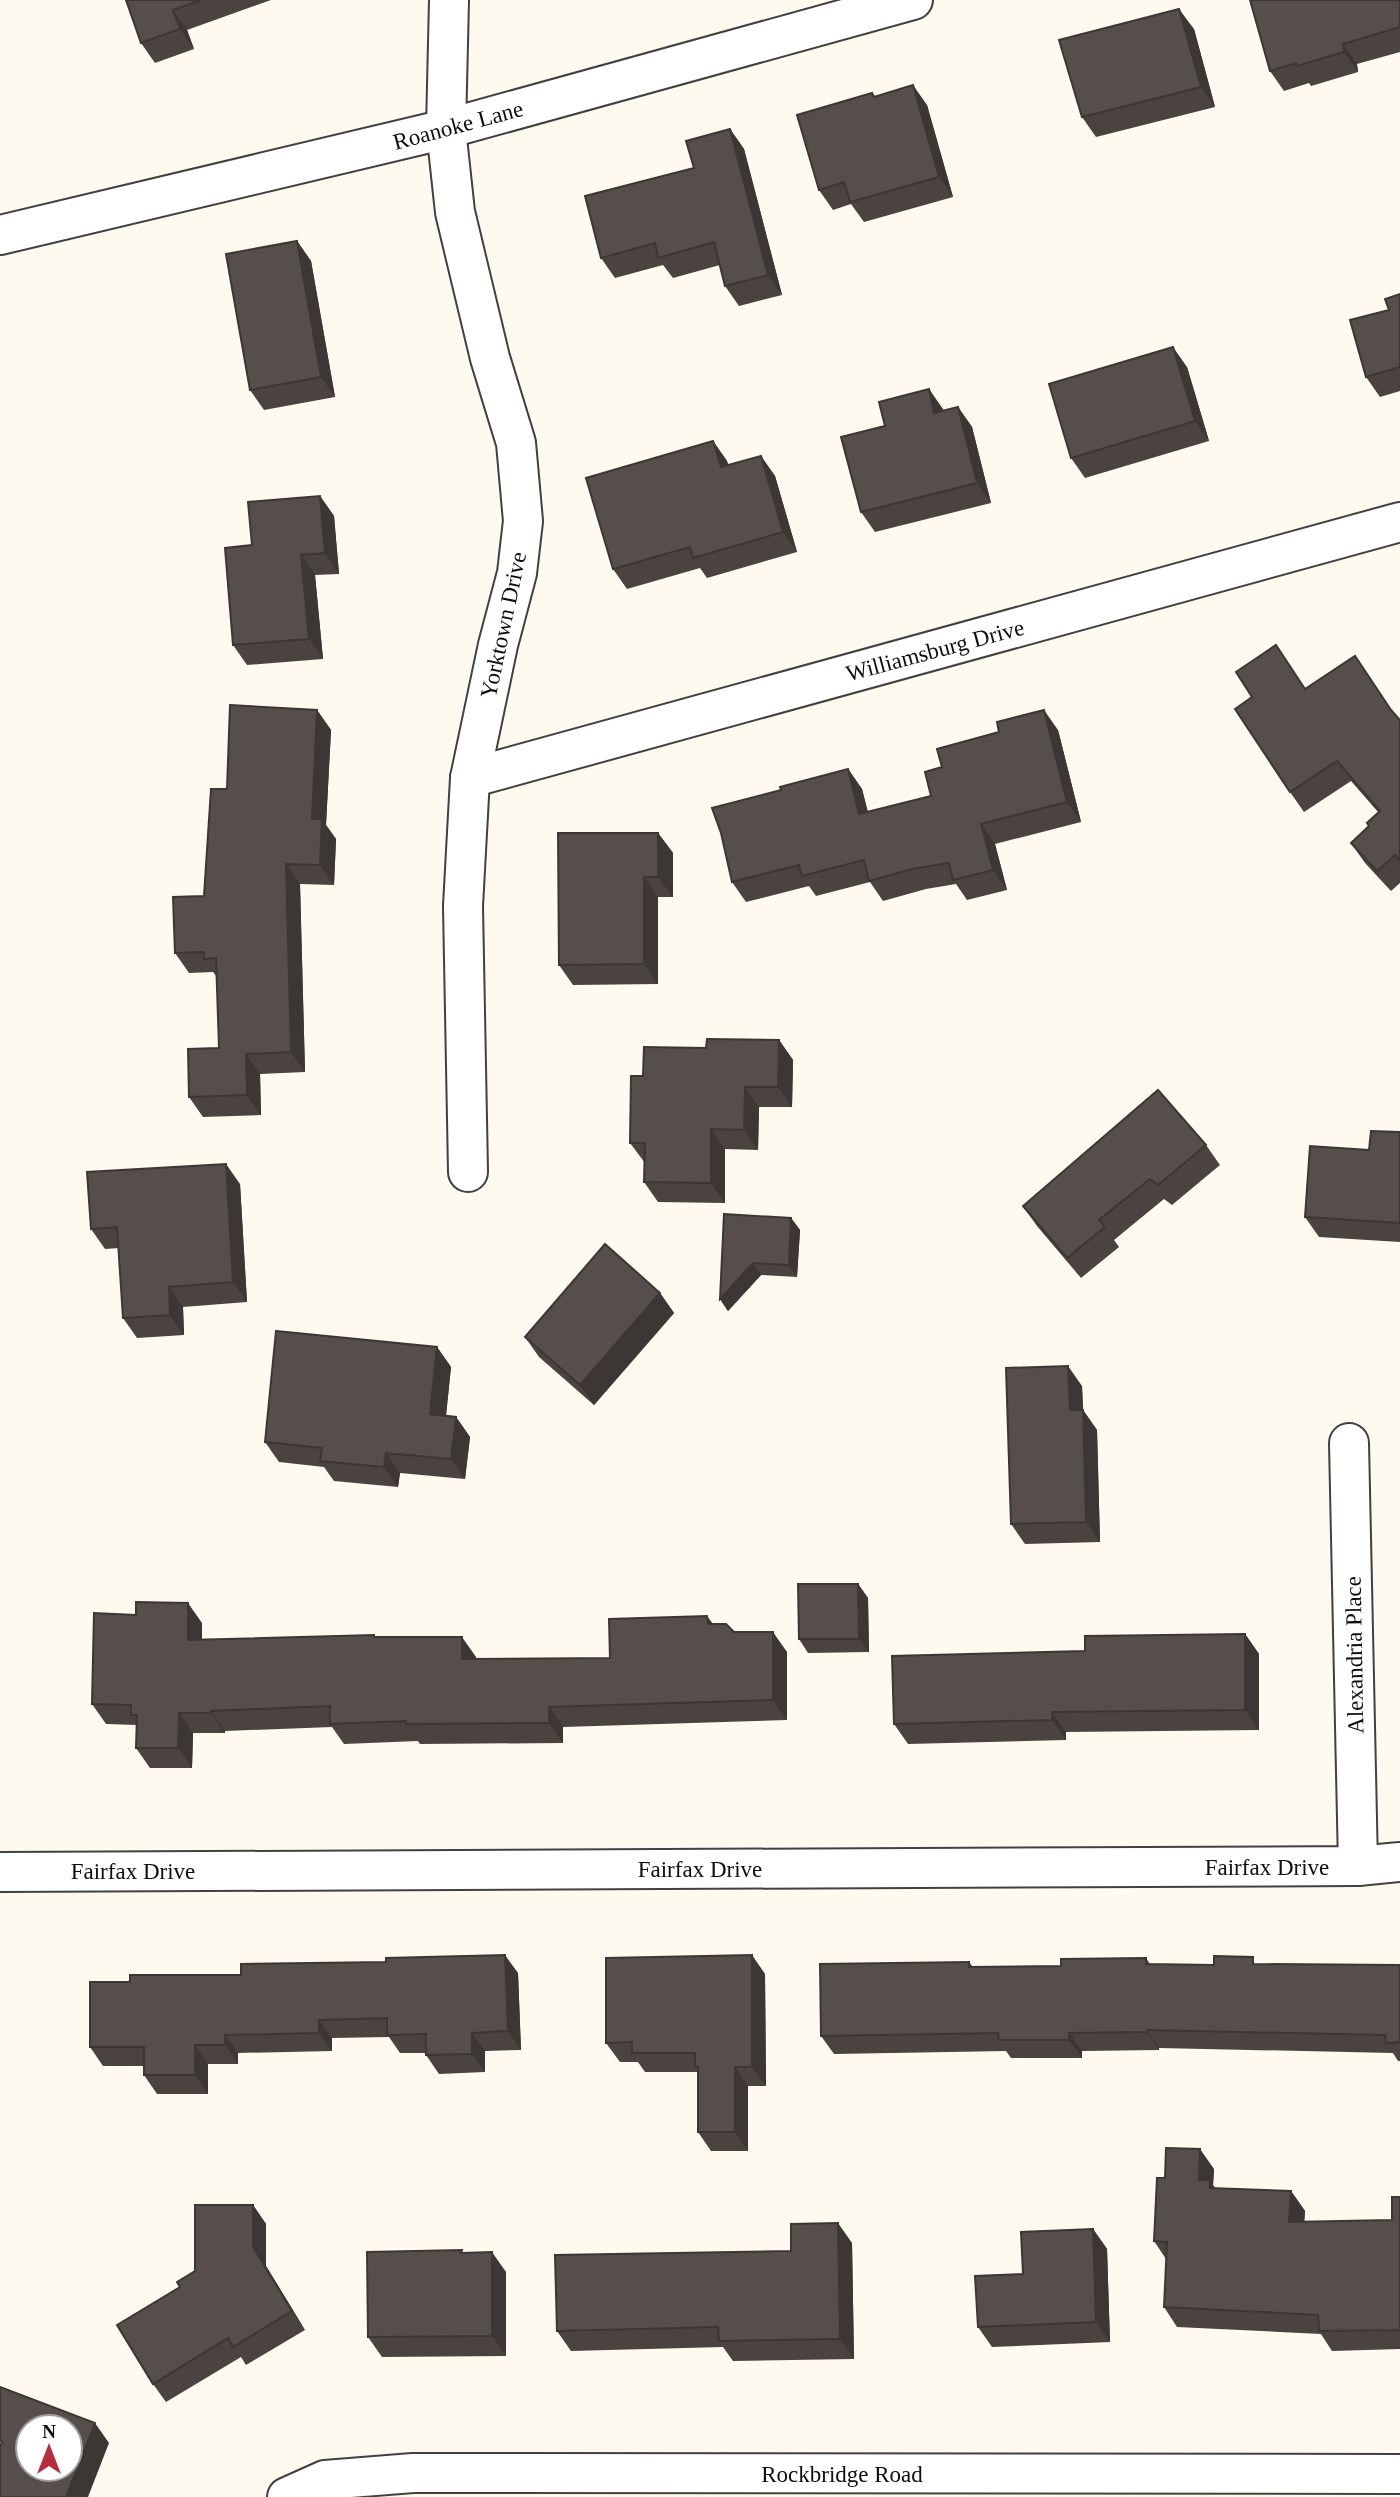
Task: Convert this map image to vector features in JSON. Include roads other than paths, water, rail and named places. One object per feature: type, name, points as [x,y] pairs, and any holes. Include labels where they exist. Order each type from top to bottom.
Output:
[{"type":"street","name":"Yorktown Drive","points":[[449,0],[446,129],[455,212],[490,358],[516,443],[523,521],[517,573],[498,645],[470,778],[463,906],[468,1172]]},
{"type":"street","name":"Roanoke Lane","points":[[0,235],[446,129],[913,0]]},
{"type":"street","name":"Williamsburg Drive","points":[[470,778],[1392,534]]},
{"type":"street","name":"Alexandria Place","points":[[1349,1443],[1359,1866]]},
{"type":"street","name":"Fairfax Drive","points":[[0,1872],[1359,1866],[1400,1863]]},
{"type":"street","name":"Rockbridge Road","points":[[287,2497],[325,2480],[413,2473],[1400,2474]]}]
